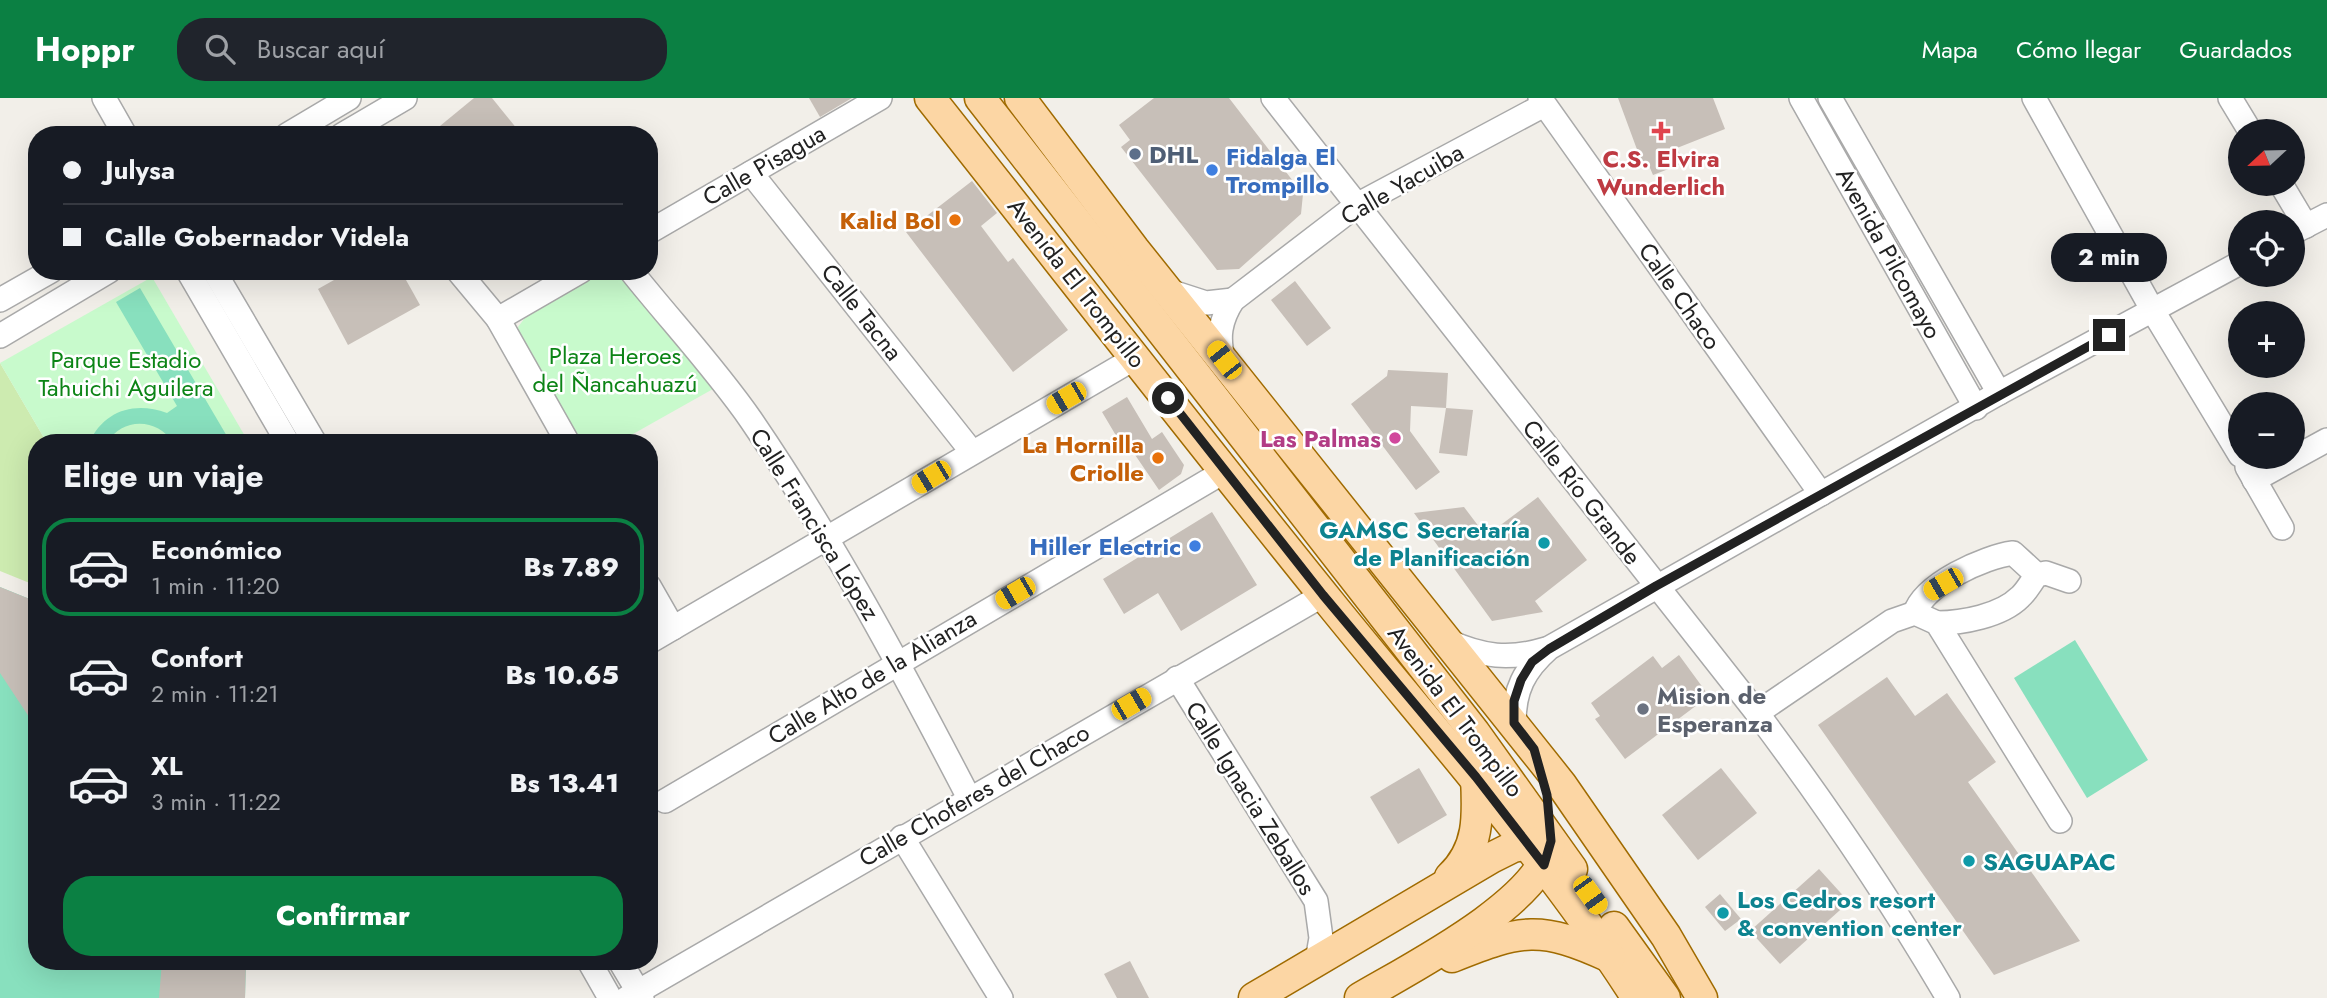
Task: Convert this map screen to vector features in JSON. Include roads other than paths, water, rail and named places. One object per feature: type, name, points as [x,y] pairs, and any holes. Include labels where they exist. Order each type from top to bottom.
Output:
[{"type":"main road","name":"Avenida El Trompillo","points":[[930,98],[1323,595],[1476,777],[1541,849],[1651,991]]},
{"type":"main road","name":"Avenida El Trompillo","points":[[980,98],[1475,733],[1541,849],[1611,957],[1651,991]]},
{"type":"main road","name":"Avenida El Trompillo","points":[[1020,98],[1169,291],[1534,749],[1594,829],[1702,998]]},
{"type":"main road","points":[[1112,266],[1184,418]]},
{"type":"main road","points":[[1360,998],[1411,968],[1517,897],[1541,849],[1547,795],[1534,749]]},
{"type":"main road","points":[[1428,895],[1453,874],[1467,857],[1476,837],[1476,777]]},
{"type":"main road","points":[[1263,997],[1376,925],[1491,858],[1541,849],[1588,861],[1642,901]]},
{"type":"main road","points":[[1299,998],[1301,981],[1365,941],[1376,925]]},
{"type":"main road","points":[[1411,968],[1449,959],[1505,936],[1540,933],[1574,940],[1611,957]]},
{"type":"street","points":[[104,98],[120,126]]},
{"type":"street","points":[[302,126],[349,98]]},
{"type":"street","points":[[358,126],[405,98]]},
{"type":"street","name":"Calle Pisagua","points":[[658,227],[880,98]]},
{"type":"street","name":"Calle Río Grande","points":[[1273,98],[1757,713],[1882,888],[1948,998]]},
{"type":"street","name":"Avenida Pilcomayo","points":[[1801,98],[1976,408]]},
{"type":"street","name":"Avenida Pilcomayo","points":[[1830,98],[1999,393]]},
{"type":"street","points":[[2034,98],[2153,311],[2228,436]]},
{"type":"street","points":[[2230,98],[2243,119]]},
{"type":"street","name":"Calle Yacuiba","points":[[1233,300],[1357,205],[1542,102]]},
{"type":"street","name":"Calle Chaco","points":[[1542,102],[1821,494]]},
{"type":"street","name":"Calle Tacna","points":[[751,173],[972,452]]},
{"type":"street","points":[[2305,227],[2327,215]]},
{"type":"street","points":[[1514,723],[1514,701],[1521,680],[1532,662],[1549,649],[1999,393],[2228,270]]},
{"type":"street","points":[[0,300],[35,280]]},
{"type":"street","points":[[0,336],[94,280]]},
{"type":"street","points":[[192,280],[283,434]]},
{"type":"street","points":[[219,280],[310,434]]},
{"type":"street","points":[[466,280],[498,319],[563,434]]},
{"type":"street","points":[[498,319],[565,280]]},
{"type":"street","name":"Calle Francisca López","points":[[638,280],[750,418],[827,539],[898,661],[969,797]]},
{"type":"street","points":[[1169,291],[1206,303],[1233,300]]},
{"type":"street","points":[[1224,360],[1220,348],[1221,323],[1233,300]]},
{"type":"street","points":[[658,637],[1135,358]]},
{"type":"street","points":[[2255,480],[2327,440]]},
{"type":"street","points":[[2248,469],[2282,528]]},
{"type":"street","name":"Calle Alto de la Alianza","points":[[665,800],[1225,471]]},
{"type":"street","points":[[1915,613],[1924,595],[1995,556],[2013,553],[2037,575]]},
{"type":"street","points":[[1757,713],[1892,621],[1915,613],[1937,623],[1958,623],[1995,611],[2019,599],[2037,575],[2046,573],[2069,581]]},
{"type":"street","name":"Calle Choferes del Chaco","points":[[636,996],[969,797],[1323,595]]},
{"type":"street","points":[[658,602],[673,628]]},
{"type":"street","points":[[1937,623],[2060,821]]},
{"type":"street","points":[[1446,640],[1470,652],[1496,657],[1523,656],[1549,649]]},
{"type":"street","name":"Calle Ignacia Zeballos","points":[[1177,678],[1316,901],[1321,938],[1317,961]]},
{"type":"street","points":[[902,837],[1001,998]]},
{"type":"street","points":[[594,970],[610,998]]},
{"type":"street","points":[[624,970],[636,996]]},
{"type":"place","name":"C.S. Elvira Wunderlich","points":[[1661,131]]},
{"type":"place","name":"DHL","points":[[1135,154]]},
{"type":"place","name":"Fidalga El Trompillo","points":[[1212,170]]},
{"type":"place","name":"Kalid Bol","points":[[955,220]]},
{"type":"place","name":"Las Palmas","points":[[1395,438]]},
{"type":"place","name":"La Hornilla Criolle","points":[[1158,458]]},
{"type":"place","name":"GAMSC Secretaría de Planificación","points":[[1544,543]]},
{"type":"place","name":"Hiller Electric","points":[[1195,546]]},
{"type":"place","name":"Mision de Esperanza","points":[[1643,709]]},
{"type":"place","name":"SAGUAPAC","points":[[1969,861]]},
{"type":"place","name":"Los Cedros resort & convention center","points":[[1723,913]]},
{"type":"park label","name":"Plaza Heroes del Ñancahuazú","points":[[615,369]]},
{"type":"park label","name":"Parque Estadio Tahuichi Aguilera","points":[[126,373]]}]
